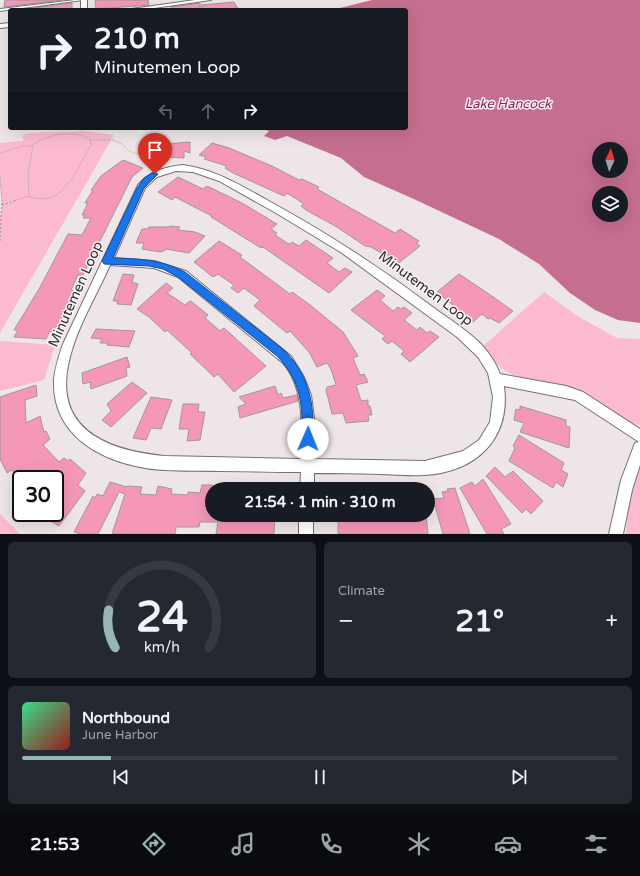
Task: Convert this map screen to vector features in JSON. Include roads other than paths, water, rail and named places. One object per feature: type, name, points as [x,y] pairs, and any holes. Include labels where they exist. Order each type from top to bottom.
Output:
[{"type":"street","points":[[136,8],[159,3],[208,0]]},
{"type":"street","name":"Minutemen Loop","points":[[182,168],[200,170],[239,188],[292,217],[380,272],[469,340],[488,361],[497,379],[500,397],[499,412],[492,433],[484,444],[474,452],[452,463],[425,468],[164,464],[138,462],[111,454],[83,436],[68,419],[60,381],[70,342],[141,188],[147,180],[155,174],[182,168]]},
{"type":"street","points":[[107,261],[149,263],[165,266],[182,274],[289,361],[293,366],[302,386],[308,411],[306,482]]},
{"type":"street","points":[[497,379],[579,396],[640,436]]},
{"type":"street","points":[[616,534],[624,494],[633,464],[640,448]]},
{"type":"street","points":[[306,522],[306,534]]},
{"type":"lane","points":[[17,8],[83,0]]},
{"type":"water","name":"Lake Hancock","points":[[372,0],[640,0],[640,323],[618,320],[595,310],[570,293],[539,264],[499,239],[364,177],[341,158],[287,136],[275,140],[264,136],[269,131],[266,130],[408,130],[408,8],[340,8]]}]
